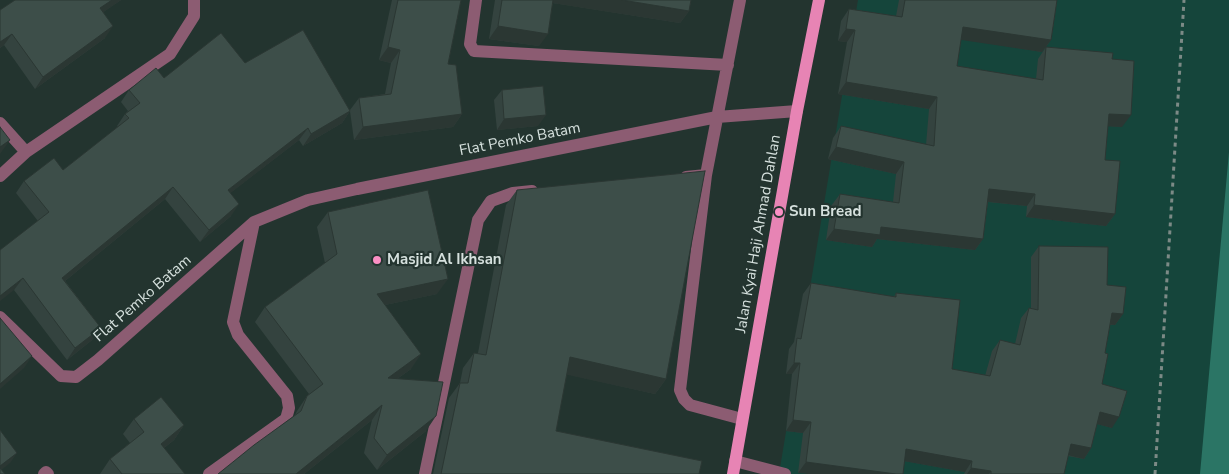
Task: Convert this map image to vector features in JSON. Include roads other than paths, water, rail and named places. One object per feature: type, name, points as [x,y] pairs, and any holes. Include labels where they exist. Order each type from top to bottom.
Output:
[{"type":"main road","name":"Jalan Kyai Haji Ahmad Dahlan","points":[[734,468],[797,112],[819,0]]},
{"type":"street","points":[[0,176],[26,152],[170,54],[194,16],[194,0]]},
{"type":"street","points":[[476,0],[470,44],[474,51],[728,65]]},
{"type":"street","points":[[740,0],[706,176],[680,390],[684,399],[690,405],[742,419]]},
{"type":"street","name":"Flat Pemko Batam","points":[[0,317],[61,376],[76,377],[98,360],[254,222],[308,200],[717,118],[797,112]]},
{"type":"street","points":[[0,123],[26,152]]},
{"type":"street","points":[[677,178],[706,176]]},
{"type":"street","points":[[425,474],[478,220],[491,201],[513,193],[542,190]]},
{"type":"street","points":[[209,474],[286,419],[290,408],[287,396],[238,335],[233,322],[254,222]]},
{"type":"street","points":[[734,468],[785,474]]},
{"type":"place","name":"Sun Bread","points":[[779,212]]},
{"type":"place","name":"Masjid Al Ikhsan","points":[[377,260]]}]
